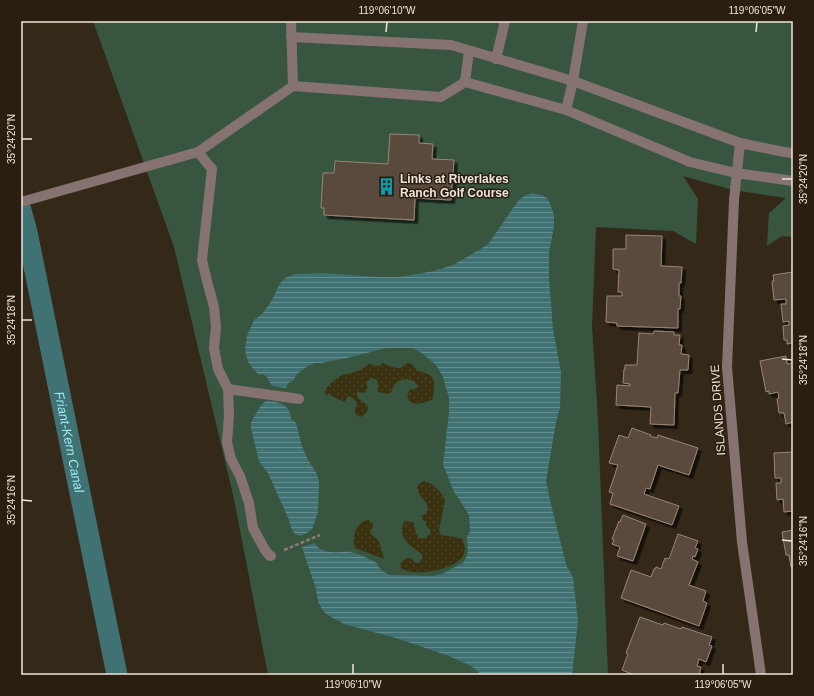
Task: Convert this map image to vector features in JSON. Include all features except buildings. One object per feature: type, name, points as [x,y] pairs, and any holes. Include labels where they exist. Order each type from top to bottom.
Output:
[{"type":"street","points":[[291,21],[293,86]]},
{"type":"street","points":[[496,59],[505,21]]},
{"type":"street","points":[[566,110],[573,81],[583,21]]},
{"type":"street","points":[[291,37],[450,46],[573,81],[740,143],[784,152],[793,152]]},
{"type":"street","points":[[465,82],[469,51]]},
{"type":"street","points":[[21,202],[198,152],[293,86],[441,97],[465,82],[566,110],[690,162],[736,173],[793,181]]},
{"type":"street","name":"ISLANDS DRIVE","points":[[740,143],[734,200],[727,367],[742,542],[761,675]]},
{"type":"street","points":[[198,152],[212,169],[202,260],[214,307],[216,326],[214,348],[218,369],[228,389],[229,416],[227,442],[231,459],[240,476],[249,503],[252,528],[270,556]]},
{"type":"street","points":[[228,389],[300,399]]},
{"type":"path","points":[[270,556],[320,535]]},
{"type":"green space","points":[[93,21],[793,21],[793,237],[782,236],[767,246],[769,213],[786,198],[733,190],[683,176],[698,199],[696,244],[673,231],[596,227],[592,326],[598,421],[608,675],[268,675],[234,499],[174,247]]},
{"type":"sand","points":[[383,363],[391,367],[401,368],[409,363],[413,365],[417,371],[428,374],[434,383],[433,399],[415,404],[411,402],[408,397],[408,392],[417,388],[418,386],[414,381],[407,379],[398,382],[394,386],[391,393],[387,394],[378,392],[377,380],[372,378],[367,382],[367,389],[364,393],[357,393],[358,398],[368,407],[366,413],[360,417],[356,415],[355,410],[357,403],[354,399],[348,396],[345,402],[329,394],[326,395],[324,392],[330,384],[343,375],[357,371],[369,364],[379,366]]},
{"type":"sand","points":[[424,481],[437,488],[445,500],[439,530],[441,535],[461,538],[465,547],[463,555],[458,561],[450,566],[430,571],[411,572],[401,568],[401,562],[406,558],[410,558],[416,563],[419,563],[422,559],[422,554],[406,542],[402,534],[402,529],[405,521],[411,521],[415,526],[416,533],[421,538],[427,537],[431,531],[426,525],[425,521],[422,520],[422,516],[427,512],[428,508],[417,487]]},
{"type":"sand","points":[[369,520],[373,525],[370,533],[379,541],[384,559],[355,548],[354,535],[358,527],[361,523]]},
{"type":"water","points":[[532,193],[542,195],[547,198],[554,215],[554,227],[549,252],[549,278],[553,329],[561,372],[560,408],[556,422],[546,481],[567,567],[573,577],[578,621],[572,675],[482,675],[471,666],[449,656],[396,638],[344,624],[326,614],[318,602],[316,589],[302,547],[315,543],[322,550],[357,554],[377,563],[385,573],[390,575],[434,576],[444,573],[464,562],[468,552],[467,536],[470,532],[469,515],[454,492],[443,465],[449,412],[449,398],[443,377],[436,365],[423,354],[412,348],[386,348],[347,358],[315,363],[297,374],[293,381],[288,383],[286,388],[272,386],[267,377],[263,374],[259,375],[248,362],[245,350],[247,336],[254,320],[262,314],[272,300],[279,285],[285,278],[295,274],[324,273],[400,277],[434,271],[453,265],[489,243],[518,201],[524,196]]},
{"type":"water","points":[[266,401],[279,403],[289,410],[291,419],[296,423],[302,446],[308,460],[316,472],[319,481],[318,512],[312,529],[300,536],[293,531],[290,526],[289,520],[268,473],[259,461],[251,428],[251,422],[261,405]]},
{"type":"waterway","name":"Friant-Kern Canal","points":[[21,210],[27,232],[117,675]]},
{"type":"place","name":"Links at Riverlakes Ranch Golf Course","points":[[387,186]]}]
